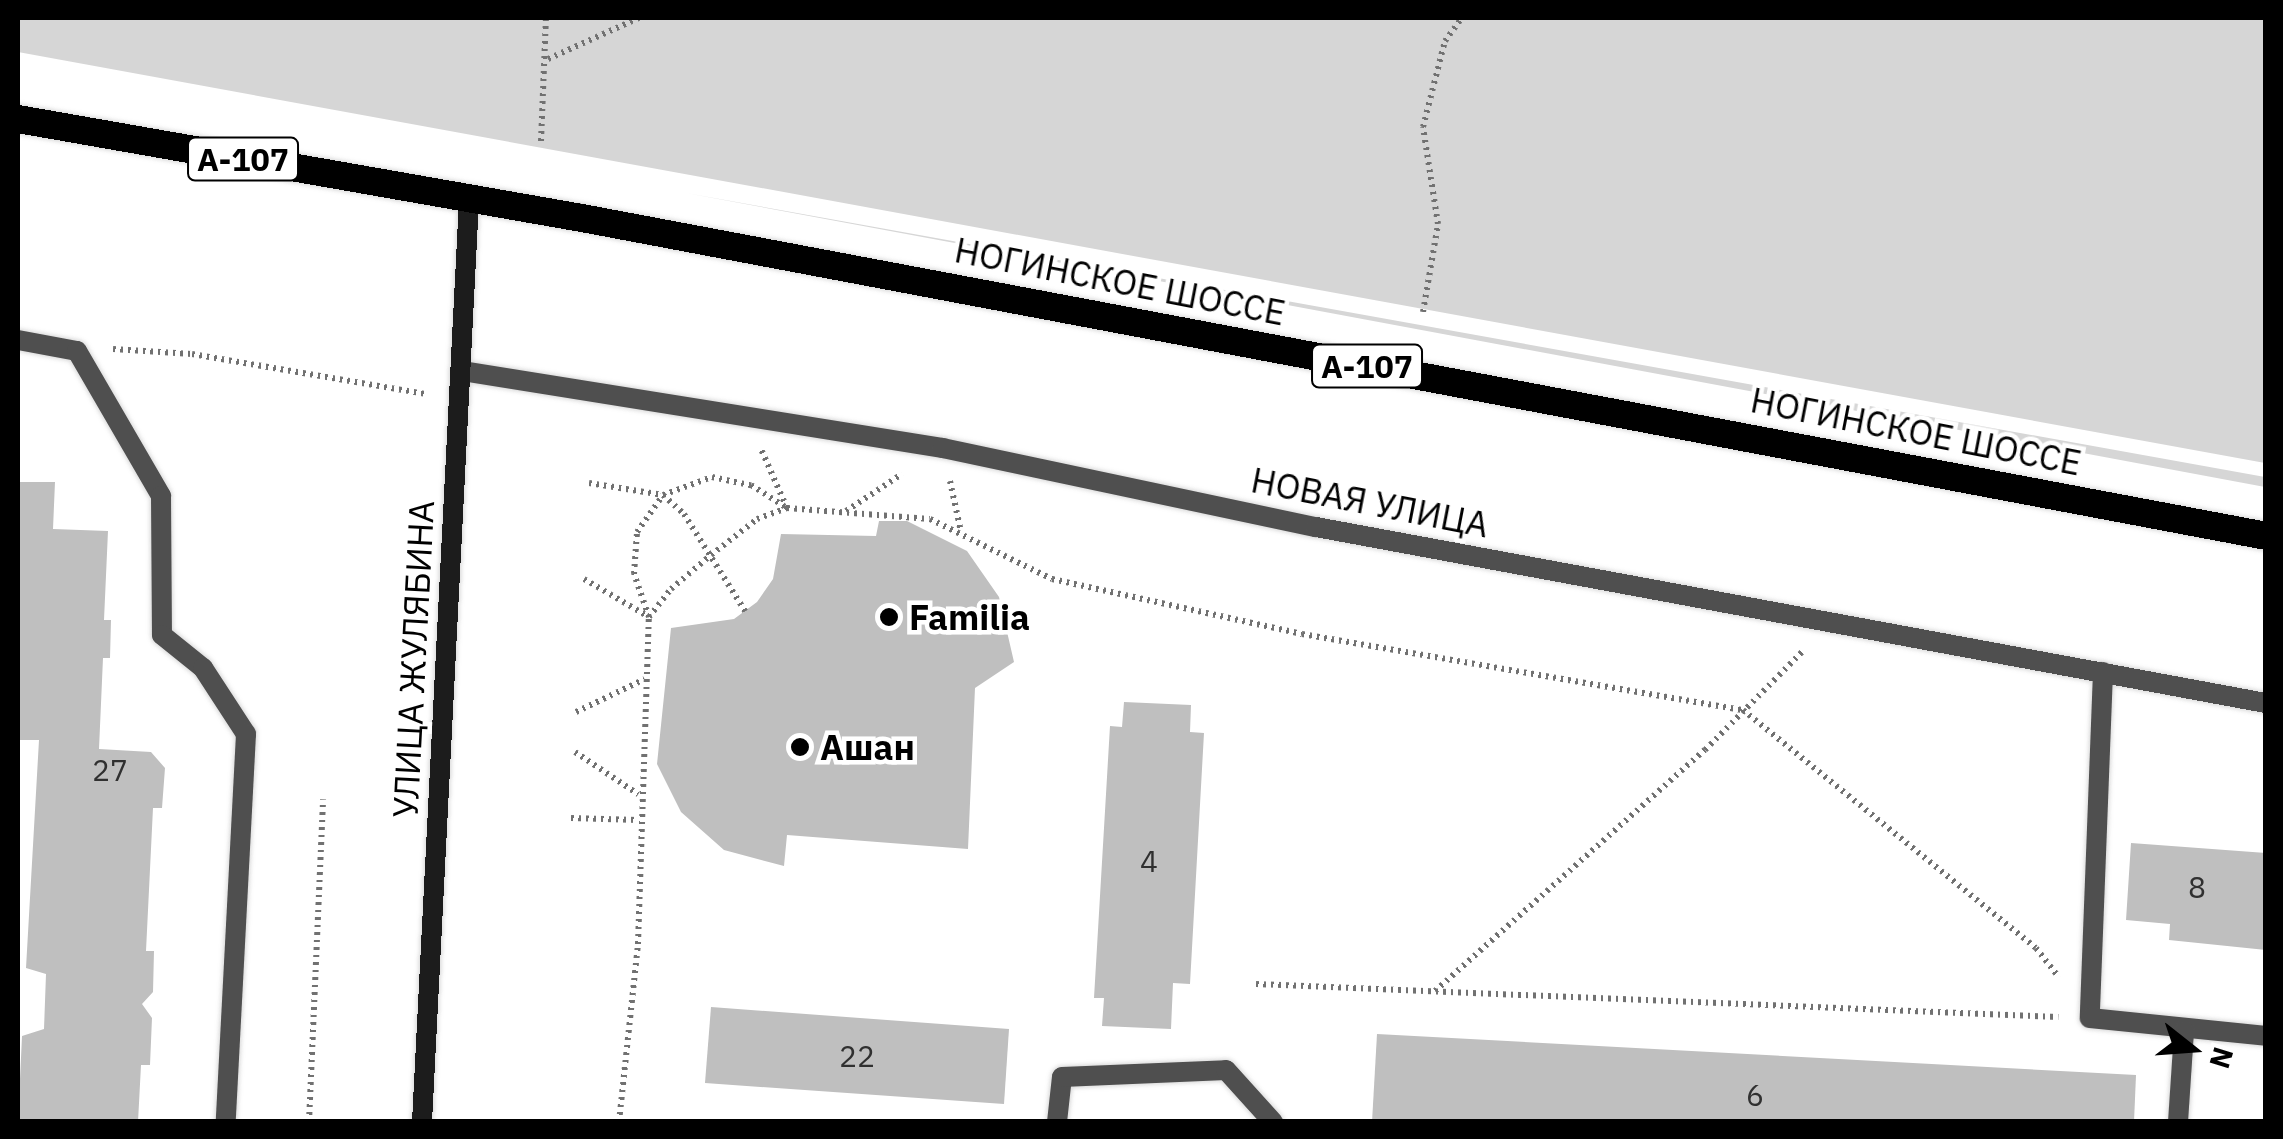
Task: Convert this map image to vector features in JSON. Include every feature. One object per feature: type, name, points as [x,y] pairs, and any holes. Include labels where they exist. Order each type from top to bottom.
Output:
[{"type":"highway","name":"НОГИНСКОЕ ШОССЕ","points":[[18,120],[469,199],[2266,536]]},
{"type":"main road","name":"УЛИЦА ЖУЛЯБИНА","points":[[422,1122],[469,199]]},
{"type":"street","points":[[18,340],[77,351],[161,496],[162,635],[203,668],[246,734],[226,1122]]},
{"type":"street","name":"НОВАЯ УЛИЦА","points":[[462,371],[943,448],[1316,526],[2266,703]]},
{"type":"street","points":[[2103,672],[2090,1018],[2184,1031],[2266,1036]]},
{"type":"street","points":[[2178,1122],[2184,1031]]},
{"type":"street","points":[[1056,1122],[1062,1077],[1226,1070],[1273,1122]]},
{"type":"path","points":[[541,141],[548,58],[546,18]]},
{"type":"path","points":[[548,58],[639,18]]},
{"type":"path","points":[[1423,312],[1438,224],[1423,127],[1445,42],[1462,18]]},
{"type":"path","points":[[77,351],[174,352],[460,398]]},
{"type":"path","points":[[747,416],[787,508]]},
{"type":"path","points":[[846,512],[943,448],[962,534]]},
{"type":"path","points":[[619,1122],[638,944],[638,820],[650,617],[634,556],[643,518],[664,495],[712,477],[751,484],[787,508]]},
{"type":"path","points":[[590,483],[664,495],[711,555],[745,611]]},
{"type":"path","points":[[650,617],[671,588],[711,555],[757,519],[787,508],[930,519],[1052,579],[1302,634],[1743,710],[2036,948],[2090,1018]]},
{"type":"path","points":[[584,578],[650,617]]},
{"type":"path","points":[[1435,991],[1743,710],[1832,622]]},
{"type":"path","points":[[576,712],[646,679]]},
{"type":"path","points":[[575,752],[639,795]]},
{"type":"path","points":[[308,1122],[323,799]]},
{"type":"path","points":[[571,818],[638,820]]},
{"type":"path","points":[[1256,984],[2090,1018]]},
{"type":"shaded area","points":[[18,18],[2265,18],[2265,463],[18,52]]},
{"type":"shaded area","points":[[686,193],[2265,477],[2265,487]]},
{"type":"building","points":[[18,482],[55,482],[53,529],[108,531],[104,620],[111,620],[110,658],[103,658],[99,749],[151,752],[165,768],[162,808],[153,808],[146,951],[154,951],[153,992],[142,1004],[152,1018],[150,1065],[141,1065],[138,1122],[18,1122],[22,1036],[44,1029],[46,974],[26,968],[39,740],[18,740]]},
{"type":"building","points":[[879,521],[907,521],[967,551],[999,597],[1014,662],[975,688],[968,849],[787,835],[784,866],[724,850],[681,812],[657,764],[671,628],[734,619],[757,602],[773,579],[781,534],[876,536]]},
{"type":"building","points":[[1124,702],[1191,705],[1190,732],[1204,733],[1190,984],[1173,983],[1171,1029],[1102,1026],[1104,998],[1094,998],[1110,726],[1122,727]]},
{"type":"building","points":[[2131,843],[2266,853],[2266,950],[2169,940],[2170,924],[2126,920]]},
{"type":"building","points":[[711,1007],[1009,1029],[1004,1104],[705,1083]]},
{"type":"building","points":[[1377,1034],[2136,1075],[2134,1122],[1372,1122]]},
{"type":"place","name":"Familia","points":[[889,617]]},
{"type":"place","name":"Ашан","points":[[800,747]]}]
